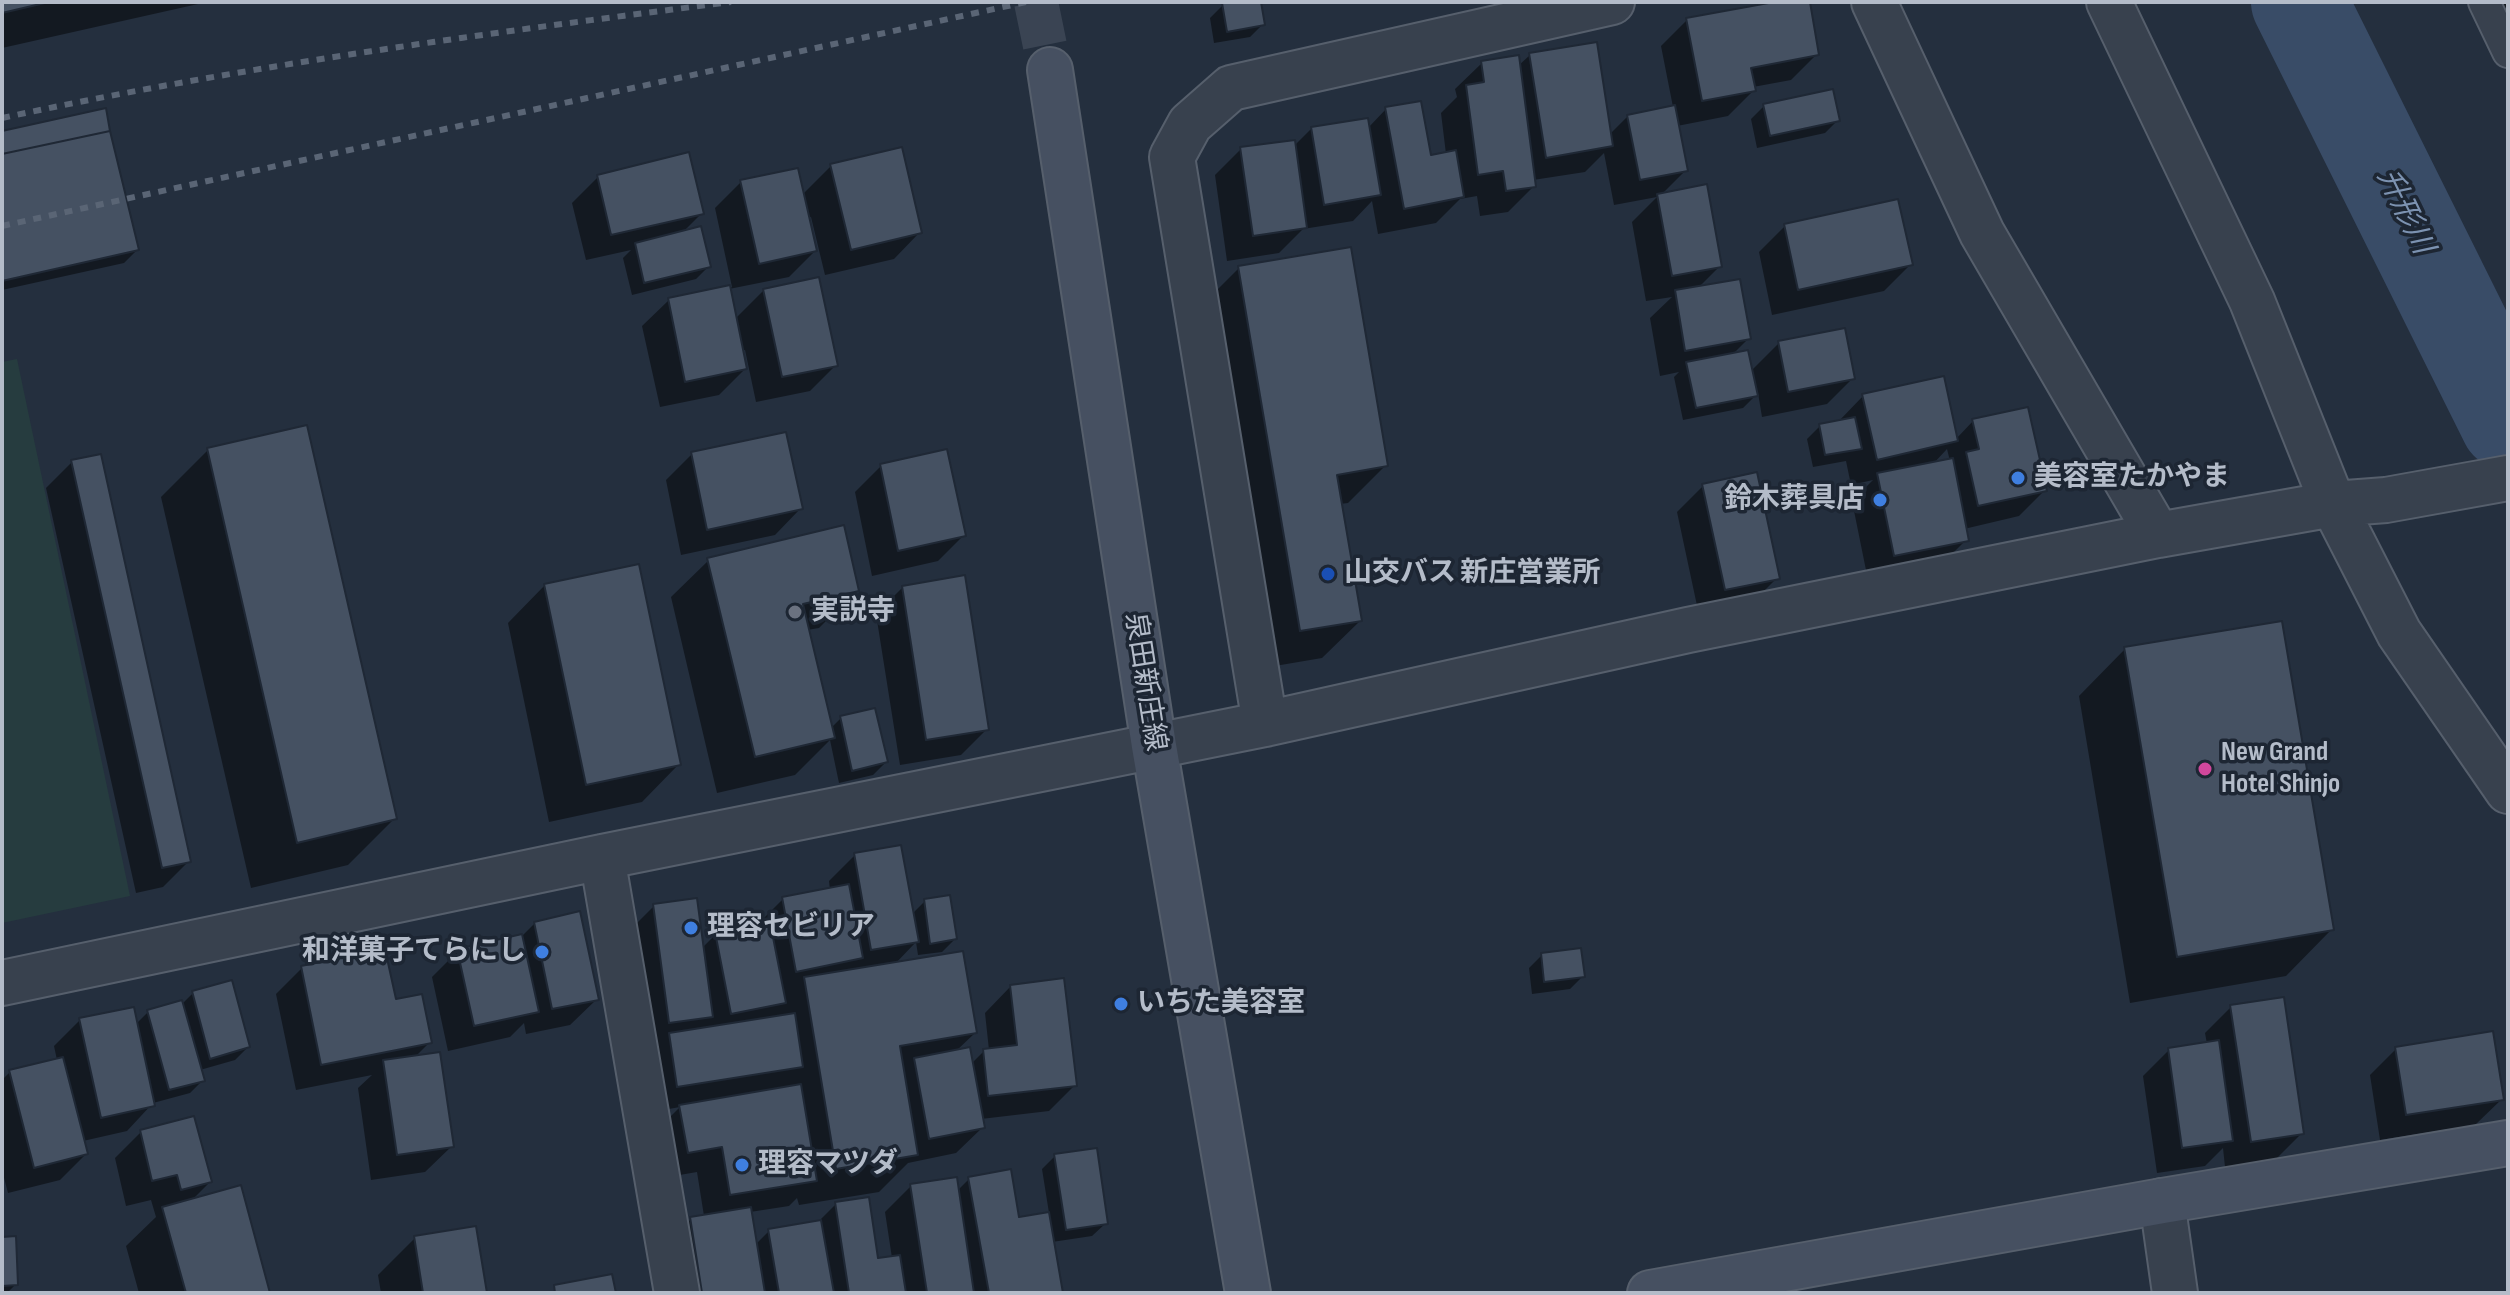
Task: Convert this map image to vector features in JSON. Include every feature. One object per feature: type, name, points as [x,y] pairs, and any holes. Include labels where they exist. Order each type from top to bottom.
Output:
[{"type":"main road","name":"泉田新庄線","points":[[1050,70],[1154,746],[1248,1293]]},
{"type":"main road","points":[[1650,1293],[2162,1201],[2508,1143]]},
{"type":"street","points":[[1265,724],[1172,157],[1190,124],[1231,88],[1612,2]]},
{"type":"street","points":[[1874,2],[1982,233],[2158,535]]},
{"type":"street","points":[[2109,2],[2252,301],[2333,504],[2399,633],[2508,791]]},
{"type":"street","points":[[2,983],[602,857],[1265,724],[1672,633],[2158,535],[2333,504],[2386,500],[2508,478]]},
{"type":"street","points":[[602,857],[677,1293]]},
{"type":"street","points":[[2162,1201],[2175,1293]]},
{"type":"lane","points":[[2484,2],[2508,52]]},
{"type":"green space","points":[[17,359],[130,896],[2,923],[2,362]]},
{"type":"building","points":[[2,2],[49,2],[2,13]]},
{"type":"building","points":[[1261,2],[1265,25],[1227,32],[1222,3]]},
{"type":"building","points":[[1774,2],[1810,2],[1819,55],[1751,68],[1756,91],[1702,101],[1686,18]]},
{"type":"building","points":[[1597,42],[1613,146],[1546,158],[1529,53]]},
{"type":"building","points":[[1519,55],[1536,187],[1506,191],[1503,171],[1478,175],[1466,85],[1484,82],[1481,61]]},
{"type":"building","points":[[1833,89],[1840,121],[1770,136],[1763,104]]},
{"type":"building","points":[[1421,101],[1431,155],[1456,150],[1464,197],[1404,209],[1385,107]]},
{"type":"building","points":[[1675,105],[1688,171],[1640,180],[1627,115]]},
{"type":"building","points":[[106,108],[110,131],[2,154],[2,131]]},
{"type":"building","points":[[1368,118],[1381,195],[1324,205],[1311,127]]},
{"type":"building","points":[[110,131],[139,250],[2,281],[2,154]]},
{"type":"building","points":[[1295,140],[1307,228],[1253,236],[1240,147]]},
{"type":"building","points":[[902,147],[922,233],[851,250],[830,164]]},
{"type":"building","points":[[689,152],[704,214],[611,235],[597,175]]},
{"type":"building","points":[[798,168],[817,251],[759,264],[740,180]]},
{"type":"building","points":[[1707,184],[1722,267],[1672,276],[1657,194]]},
{"type":"building","points":[[1898,199],[1913,265],[1798,290],[1784,224]]},
{"type":"building","points":[[701,226],[711,267],[644,283],[635,243]]},
{"type":"building","points":[[1351,247],[1388,466],[1337,475],[1362,621],[1300,631],[1238,266]]},
{"type":"building","points":[[819,277],[838,366],[782,377],[763,289]]},
{"type":"building","points":[[1740,279],[1751,339],[1685,351],[1675,290]]},
{"type":"building","points":[[730,285],[747,369],[685,382],[668,298]]},
{"type":"building","points":[[1845,328],[1855,379],[1788,392],[1778,341]]},
{"type":"building","points":[[1748,350],[1758,396],[1696,408],[1686,362]]},
{"type":"building","points":[[1944,376],[1958,441],[1877,460],[1862,394]]},
{"type":"building","points":[[2028,407],[2047,491],[1978,506],[1966,452],[1979,449],[1972,419]]},
{"type":"building","points":[[1855,417],[1862,449],[1825,455],[1819,424]]},
{"type":"building","points":[[307,425],[397,819],[297,843],[207,448]]},
{"type":"building","points":[[786,432],[803,509],[707,530],[691,452]]},
{"type":"building","points":[[947,449],[966,536],[898,551],[880,464]]},
{"type":"building","points":[[101,454],[191,862],[162,868],[71,460]]},
{"type":"building","points":[[1953,458],[1969,541],[1894,556],[1877,473]]},
{"type":"building","points":[[1757,472],[1780,579],[1725,590],[1702,484]]},
{"type":"building","points":[[844,525],[859,591],[803,604],[835,738],[755,757],[707,558]]},
{"type":"building","points":[[639,564],[681,765],[586,785],[544,584]]},
{"type":"building","points":[[965,575],[989,730],[926,740],[902,586]]},
{"type":"building","points":[[2282,621],[2334,930],[2177,957],[2124,647]]},
{"type":"building","points":[[875,708],[888,762],[852,771],[840,716]]},
{"type":"building","points":[[901,845],[919,942],[871,950],[854,853]]},
{"type":"building","points":[[849,884],[863,958],[796,972],[782,897]]},
{"type":"building","points":[[950,895],[957,939],[930,944],[924,899]]},
{"type":"building","points":[[697,898],[713,1017],[669,1023],[653,904]]},
{"type":"building","points":[[580,911],[599,1000],[552,1009],[534,922]]},
{"type":"building","points":[[770,922],[786,1003],[731,1014],[715,932]]},
{"type":"building","points":[[522,934],[539,1012],[474,1026],[457,949]]},
{"type":"building","points":[[1581,948],[1585,977],[1544,982],[1541,953]]},
{"type":"building","points":[[385,949],[396,999],[422,994],[432,1043],[321,1065],[301,966]]},
{"type":"building","points":[[963,951],[977,1033],[900,1046],[918,1155],[836,1169],[804,977]]},
{"type":"building","points":[[1064,978],[1077,1086],[988,1096],[983,1049],[1017,1045],[1010,985]]},
{"type":"building","points":[[232,980],[250,1047],[210,1059],[192,991]]},
{"type":"building","points":[[2284,997],[2304,1134],[2251,1142],[2230,1005]]},
{"type":"building","points":[[182,1000],[205,1081],[169,1090],[147,1010]]},
{"type":"building","points":[[134,1007],[155,1106],[101,1118],[79,1018]]},
{"type":"building","points":[[795,1013],[803,1067],[677,1087],[669,1033]]},
{"type":"building","points":[[2493,1031],[2504,1100],[2406,1115],[2395,1047]]},
{"type":"building","points":[[2219,1040],[2233,1141],[2182,1148],[2168,1048]]},
{"type":"building","points":[[970,1047],[985,1128],[929,1139],[914,1058]]},
{"type":"building","points":[[440,1052],[454,1147],[397,1155],[383,1060]]},
{"type":"building","points":[[63,1057],[88,1154],[34,1168],[9,1070]]},
{"type":"building","points":[[801,1084],[817,1181],[730,1195],[722,1147],[688,1153],[679,1105]]},
{"type":"building","points":[[194,1116],[212,1182],[181,1190],[177,1175],[152,1181],[140,1130]]},
{"type":"building","points":[[1097,1148],[1108,1224],[1066,1230],[1054,1154]]},
{"type":"building","points":[[1011,1169],[1019,1217],[1049,1212],[1063,1293],[989,1293],[968,1177]]},
{"type":"building","points":[[957,1177],[974,1293],[927,1293],[910,1184]]},
{"type":"building","points":[[241,1185],[270,1293],[186,1293],[162,1207]]},
{"type":"building","points":[[869,1197],[878,1258],[900,1255],[906,1293],[849,1293],[835,1202]]},
{"type":"building","points":[[751,1207],[765,1293],[702,1293],[690,1217]]},
{"type":"building","points":[[821,1220],[834,1293],[779,1293],[768,1229]]},
{"type":"building","points":[[476,1226],[487,1293],[423,1293],[414,1236]]},
{"type":"building","points":[[16,1236],[18,1285],[2,1286],[2,1237]]},
{"type":"building","points":[[612,1274],[616,1293],[555,1293],[554,1285]]},
{"type":"waterway","name":"升形川","points":[[2299,2],[2508,422]]},
{"type":"tunnel","points":[[1036,2],[1050,70]]},
{"type":"railway","points":[[2,118],[274,67],[731,2]]},
{"type":"railway","points":[[2,226],[1026,2]]},
{"type":"place","name":"美容室たかやま","points":[[2018,478]]},
{"type":"place","name":"鈴木葬具店","points":[[1880,500]]},
{"type":"place","name":"山交バス 新庄営業所","points":[[1328,574]]},
{"type":"place","name":"実説寺","points":[[795,612]]},
{"type":"place","name":"New Grand Hotel Shinjo","points":[[2205,769]]},
{"type":"place","name":"理容セビリア","points":[[691,928]]},
{"type":"place","name":"和洋菓子てらにし","points":[[542,952]]},
{"type":"place","name":"いちた美容室","points":[[1121,1004]]},
{"type":"place","name":"理容マツダ","points":[[742,1165]]}]
